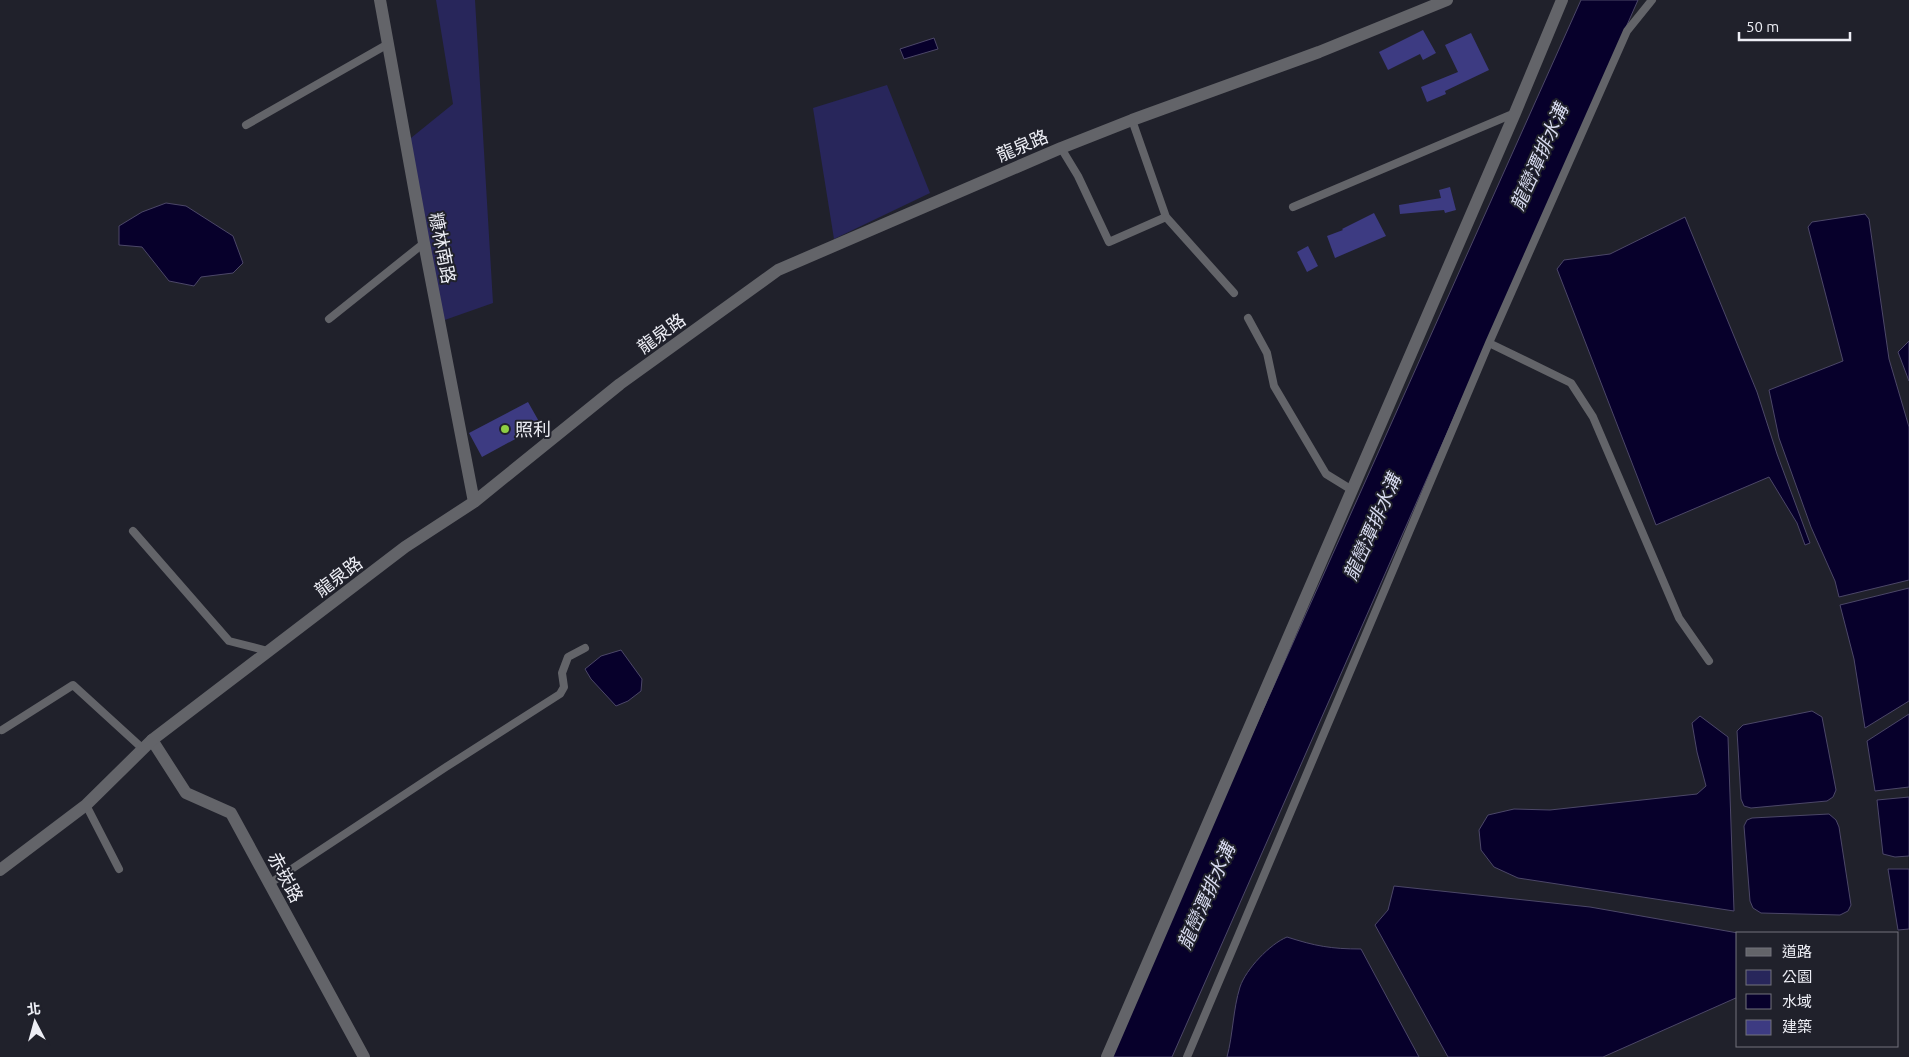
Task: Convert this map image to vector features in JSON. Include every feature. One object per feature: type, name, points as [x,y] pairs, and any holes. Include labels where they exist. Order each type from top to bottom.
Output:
[{"type":"street","name":"糠林南路","points":[[380,0],[474,502]]},
{"type":"street","name":"龍泉路","points":[[0,870],[86,806],[152,740],[405,547],[474,502],[620,384],[778,270],[1061,148],[1319,52],[1447,0]]},
{"type":"street","points":[[1107,1057],[1515,113],[1562,0]]},
{"type":"street","name":"赤崁路","points":[[152,740],[186,794],[231,813],[364,1057]]},
{"type":"lane","points":[[1187,1057],[1489,343],[1627,31],[1652,0]]},
{"type":"lane","points":[[246,125],[388,44]]},
{"type":"lane","points":[[1293,207],[1515,113]]},
{"type":"lane","points":[[1132,120],[1166,217],[1234,293]]},
{"type":"lane","points":[[1061,148],[1078,176],[1109,242],[1166,217]]},
{"type":"lane","points":[[329,319],[424,243]]},
{"type":"lane","points":[[1248,318],[1267,353],[1274,386],[1326,474],[1352,490]]},
{"type":"lane","points":[[1489,343],[1571,383],[1593,417],[1679,618],[1709,661]]},
{"type":"lane","points":[[133,531],[230,641],[268,651]]},
{"type":"lane","points":[[269,884],[560,694],[564,687],[562,673],[568,657],[585,648]]},
{"type":"lane","points":[[2,730],[73,685],[142,748]]},
{"type":"lane","points":[[86,806],[119,869]]},
{"type":"green space","points":[[436,0],[475,0],[493,303],[439,322],[406,142],[453,104]]},
{"type":"green space","points":[[887,85],[930,193],[834,239],[813,108]]},
{"type":"water","name":"龍巒潭排水溝","points":[[1581,0],[1638,0],[1172,1057],[1112,1057],[1128,1011]]},
{"type":"water","points":[[934,38],[938,49],[904,59],[900,49]]},
{"type":"water","points":[[166,203],[186,206],[233,236],[243,263],[233,273],[201,277],[194,286],[169,281],[142,247],[119,245],[119,226],[142,212]]},
{"type":"water","points":[[1865,214],[1869,219],[1889,359],[1909,427],[1909,580],[1839,597],[1835,581],[1811,527],[1779,438],[1769,390],[1843,361],[1808,227],[1812,222]]},
{"type":"water","points":[[1685,217],[1757,392],[1777,454],[1810,543],[1805,545],[1797,523],[1769,477],[1656,525],[1557,269],[1564,260],[1610,254]]},
{"type":"water","points":[[1909,341],[1909,381],[1898,352]]},
{"type":"water","points":[[1909,588],[1909,701],[1865,728],[1854,659],[1840,605]]},
{"type":"water","points":[[621,650],[642,679],[641,691],[628,701],[616,706],[591,679],[585,669],[601,656]]},
{"type":"water","points":[[1812,711],[1822,717],[1836,790],[1833,797],[1827,801],[1751,808],[1744,806],[1741,799],[1737,731],[1743,725]]},
{"type":"water","points":[[1909,714],[1909,787],[1875,791],[1867,741]]},
{"type":"water","points":[[1700,716],[1728,737],[1734,911],[1518,878],[1494,867],[1481,850],[1479,830],[1488,815],[1514,809],[1550,810],[1697,794],[1706,786],[1692,723]]},
{"type":"water","points":[[1909,797],[1909,856],[1895,857],[1883,854],[1877,800]]},
{"type":"water","points":[[1829,814],[1836,820],[1839,827],[1851,905],[1848,911],[1840,915],[1761,913],[1753,908],[1750,901],[1744,826],[1747,820],[1752,818]]},
{"type":"water","points":[[1888,869],[1909,869],[1909,929],[1898,930]]},
{"type":"water","points":[[1394,886],[1590,907],[1736,933],[1736,998],[1603,1057],[1448,1057],[1375,925],[1388,910]]},
{"type":"water","points":[[1287,937],[1323,946],[1361,949],[1419,1057],[1227,1057],[1236,1004],[1243,980],[1266,951]]},
{"type":"building","points":[[1423,30],[1436,53],[1423,60],[1420,54],[1388,70],[1379,52]]},
{"type":"building","points":[[1471,33],[1489,70],[1445,91],[1446,94],[1427,102],[1421,87],[1458,72],[1445,45]]},
{"type":"building","points":[[1450,187],[1456,210],[1445,213],[1444,210],[1400,214],[1399,205],[1441,198],[1439,190]]},
{"type":"building","points":[[1374,213],[1386,236],[1335,258],[1327,236],[1343,230]]},
{"type":"building","points":[[1308,246],[1318,266],[1307,272],[1297,252]]},
{"type":"building","name":"照利","points":[[528,402],[541,425],[482,457],[469,433]]},
{"type":"place","name":"照利","points":[[505,429]]}]
